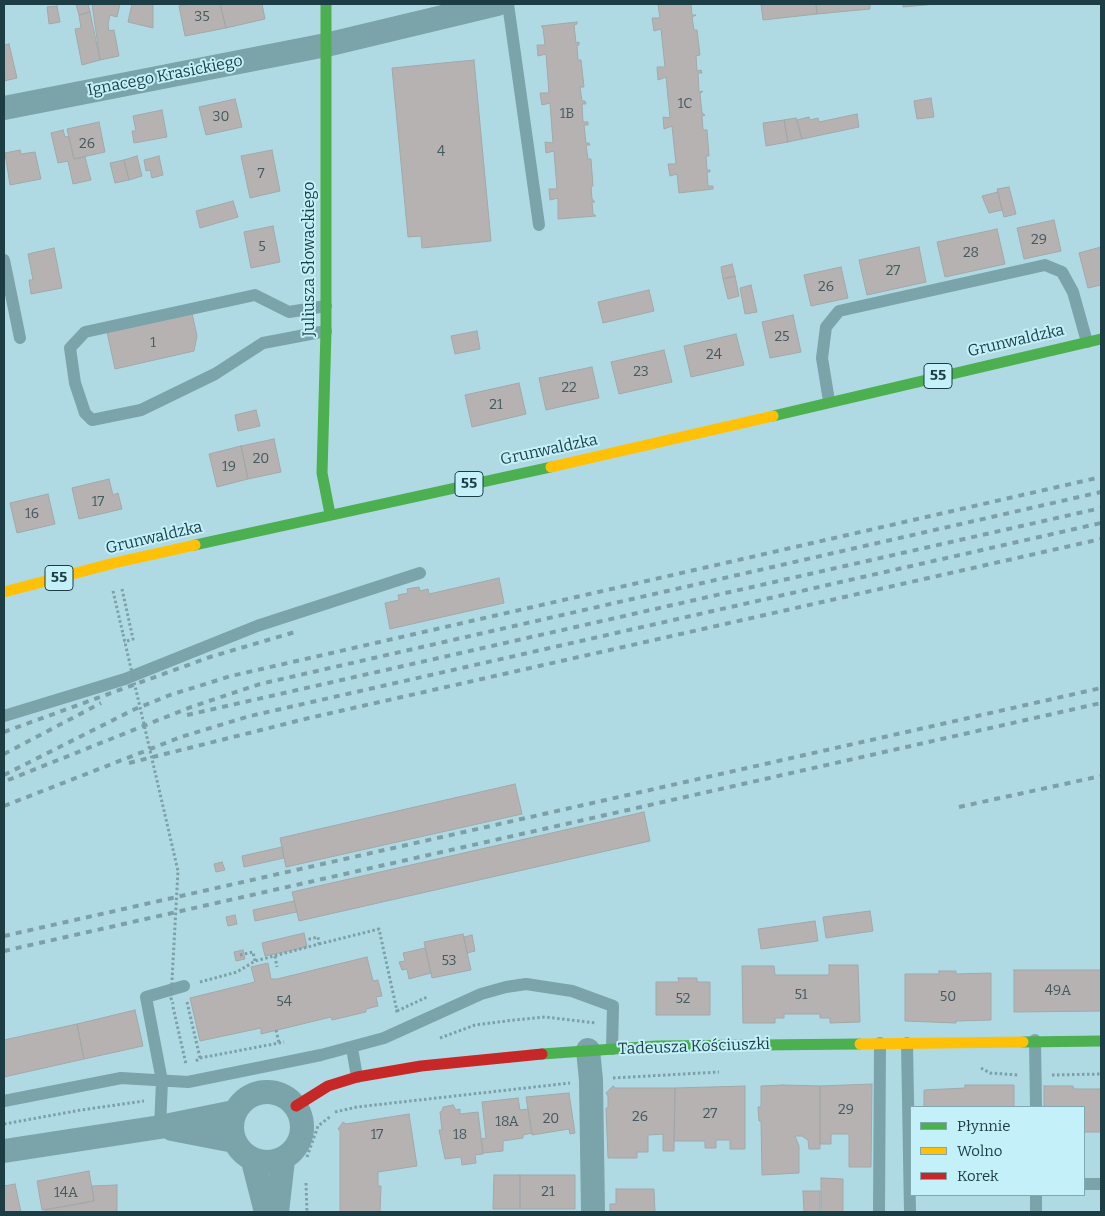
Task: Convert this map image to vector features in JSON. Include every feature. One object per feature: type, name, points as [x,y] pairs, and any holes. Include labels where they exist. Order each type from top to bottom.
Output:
[{"type":"street","name":"Juliusza Słowackiego","points":[[326,4],[326,331],[322,473],[330,514]]},
{"type":"street","name":"Ignacego Krasickiego","points":[[4,108],[326,45],[497,4]]},
{"type":"street","name":"Grunwaldzka","points":[[4,592],[114,563],[608,454],[1101,339]]},
{"type":"street","name":"Tadeusza Kościuszki","points":[[296,1106],[328,1086],[356,1077],[421,1066],[588,1050],[1035,1040],[1101,1041]]},
{"type":"street","points":[[588,1050],[591,1080],[593,1212]]},
{"type":"street","points":[[271,1092],[285,1096],[296,1106],[302,1120],[302,1136],[295,1150],[283,1160],[268,1163],[253,1161],[242,1152],[234,1141],[231,1126],[234,1112],[243,1100],[256,1093],[271,1092]]},
{"type":"street","points":[[4,1151],[160,1127],[234,1112]]},
{"type":"street","points":[[160,1127],[234,1141]]},
{"type":"street","points":[[277,1212],[283,1160]]},
{"type":"street","points":[[253,1161],[266,1212]]},
{"type":"lane","points":[[508,4],[539,225]]},
{"type":"lane","points":[[4,260],[20,338]]},
{"type":"lane","points":[[829,401],[822,358],[826,327],[839,312],[848,309],[1044,265],[1062,272],[1072,292],[1087,342]]},
{"type":"lane","points":[[326,306],[289,312],[255,295],[85,332],[70,348],[75,382],[85,414],[92,420],[141,410],[214,374],[263,343],[326,331]]},
{"type":"lane","points":[[4,716],[125,679],[258,626],[420,573]]},
{"type":"lane","points":[[4,1101],[121,1078],[188,1082],[352,1048],[384,1038],[481,994],[526,984],[572,991],[613,1006],[612,1049]]},
{"type":"lane","points":[[160,1127],[162,1081],[146,997],[184,986]]},
{"type":"lane","points":[[1035,1040],[1036,1106]]},
{"type":"lane","points":[[879,1212],[880,1043]]},
{"type":"lane","points":[[907,1043],[910,1212]]},
{"type":"lane","points":[[352,1048],[356,1077]]},
{"type":"lane","points":[[1085,1184],[1101,1184]]},
{"type":"lane","points":[[1036,1196],[1036,1212]]},
{"type":"path","points":[[122,589],[133,639],[124,642]]},
{"type":"path","points":[[113,591],[178,871],[171,998],[187,1069],[200,1058],[288,1042]]},
{"type":"path","points":[[200,1058],[184,986],[237,972],[255,961],[378,929],[397,1011],[390,1014]]},
{"type":"path","points":[[306,940],[318,937],[319,944]]},
{"type":"path","points":[[240,955],[253,952],[255,961]]},
{"type":"path","points":[[275,956],[277,966]]},
{"type":"path","points":[[276,1030],[279,1043]]},
{"type":"path","points":[[972,1068],[981,1068],[990,1073],[1036,1076],[1101,1074]]},
{"type":"path","points":[[307,1164],[307,1154],[318,1126],[334,1112],[358,1106],[591,1080],[658,1074],[725,1072]]},
{"type":"path","points":[[4,1124],[141,1102]]},
{"type":"path","points":[[306,1173],[307,1212]]},
{"type":"building","points":[[76,4],[88,4],[90,12],[79,15]]},
{"type":"building","points":[[92,4],[120,4],[117,17],[110,15],[108,24],[109,31],[114,30],[119,56],[100,60]]},
{"type":"building","points":[[132,4],[153,4],[153,28],[128,22]]},
{"type":"building","points":[[220,4],[226,28],[185,36],[179,6]]},
{"type":"building","points":[[220,4],[262,4],[265,19],[226,28]]},
{"type":"building","points":[[658,4],[691,4],[692,15],[696,15],[692,17],[694,30],[697,30],[700,55],[696,56],[697,71],[701,70],[702,73],[698,73],[699,92],[703,91],[700,94],[702,113],[705,115],[702,116],[703,130],[707,130],[709,156],[706,156],[707,170],[710,170],[710,172],[707,172],[708,186],[713,186],[713,189],[679,193],[677,174],[670,176],[668,164],[676,164],[672,126],[664,129],[663,117],[670,118],[666,77],[658,80],[657,67],[665,67],[661,29],[654,31],[652,18],[660,18]]},
{"type":"building","points":[[761,4],[816,4],[817,14],[763,20]]},
{"type":"building","points":[[816,4],[870,4],[870,9],[817,14]]},
{"type":"building","points":[[903,4],[936,4],[903,7]]},
{"type":"building","points":[[57,6],[60,22],[49,24],[47,7]]},
{"type":"building","points":[[90,12],[100,60],[82,65],[75,29],[81,28],[79,15]]},
{"type":"building","points":[[577,22],[574,25],[576,43],[579,42],[577,46],[578,60],[581,60],[584,87],[580,87],[582,101],[585,101],[586,104],[582,104],[583,122],[588,122],[588,125],[584,125],[586,143],[590,145],[586,145],[588,159],[591,159],[592,199],[595,202],[592,202],[593,214],[596,216],[558,219],[558,198],[550,200],[549,189],[557,189],[554,151],[546,153],[545,142],[553,143],[550,103],[542,105],[540,93],[549,93],[546,54],[538,56],[537,45],[545,45],[543,28],[541,26]]},
{"type":"building","points":[[9,44],[17,78],[4,81],[4,45]]},
{"type":"building","points":[[474,60],[491,241],[422,248],[421,236],[408,237],[392,68]]},
{"type":"building","points":[[931,98],[934,117],[917,119],[914,101]]},
{"type":"building","points":[[235,99],[242,127],[206,135],[199,107]]},
{"type":"building","points":[[162,110],[167,137],[134,143],[132,131],[136,131],[133,116]]},
{"type":"building","points":[[857,114],[859,127],[802,139],[797,120],[809,117],[810,120],[818,118],[819,122]]},
{"type":"building","points":[[796,118],[802,139],[788,142],[784,120]]},
{"type":"building","points":[[784,120],[788,142],[766,146],[763,123]]},
{"type":"building","points":[[99,122],[105,152],[74,159],[67,129]]},
{"type":"building","points":[[63,130],[65,137],[69,136],[74,159],[85,157],[91,180],[73,184],[68,161],[58,163],[51,133]]},
{"type":"building","points":[[20,150],[21,154],[35,152],[41,179],[10,185],[5,153]]},
{"type":"building","points":[[272,150],[280,191],[250,198],[241,156]]},
{"type":"building","points":[[137,156],[142,176],[129,180],[124,160]]},
{"type":"building","points":[[159,156],[163,175],[152,178],[150,170],[146,171],[144,160]]},
{"type":"building","points":[[124,160],[129,180],[115,183],[110,163]]},
{"type":"building","points":[[1009,187],[1016,214],[1004,217],[997,189]]},
{"type":"building","points":[[998,192],[1002,210],[989,213],[982,196]]},
{"type":"building","points":[[233,201],[238,217],[200,228],[196,211]]},
{"type":"building","points":[[1054,220],[1061,251],[1024,259],[1017,228]]},
{"type":"building","points":[[273,226],[280,262],[251,268],[244,232]]},
{"type":"building","points":[[997,229],[1005,264],[945,277],[937,242]]},
{"type":"building","points":[[919,247],[926,282],[867,295],[859,260]]},
{"type":"building","points":[[1101,247],[1101,285],[1088,288],[1079,253]]},
{"type":"building","points":[[54,248],[62,288],[31,294],[29,280],[33,280],[28,254]]},
{"type":"building","points":[[732,264],[735,276],[723,279],[721,267]]},
{"type":"building","points":[[841,267],[848,298],[811,306],[804,275]]},
{"type":"building","points":[[735,276],[739,296],[728,299],[723,279]]},
{"type":"building","points":[[751,285],[757,312],[745,314],[740,288]]},
{"type":"building","points":[[649,290],[654,311],[603,323],[598,302]]},
{"type":"building","points":[[192,313],[197,336],[194,351],[115,369],[107,332]]},
{"type":"building","points":[[793,315],[801,352],[770,358],[762,322]]},
{"type":"building","points":[[477,331],[480,349],[455,354],[451,336]]},
{"type":"building","points":[[736,334],[744,365],[691,377],[684,346]]},
{"type":"building","points":[[664,350],[672,382],[619,394],[611,362]]},
{"type":"building","points":[[592,367],[599,398],[546,410],[539,378]]},
{"type":"building","points":[[519,383],[526,414],[472,427],[465,395]]},
{"type":"building","points":[[256,410],[260,426],[238,431],[235,415]]},
{"type":"building","points":[[274,439],[281,472],[248,479],[241,446]]},
{"type":"building","points":[[241,446],[248,479],[217,487],[209,454]]},
{"type":"building","points":[[109,479],[113,495],[118,493],[122,509],[79,519],[72,488]]},
{"type":"building","points":[[48,494],[55,524],[17,533],[10,503]]},
{"type":"building","points":[[499,578],[504,603],[390,629],[385,603],[399,600],[398,595],[408,593],[407,589],[419,587],[420,591],[428,589],[429,594]]},
{"type":"building","points":[[515,784],[522,814],[286,867],[280,838]]},
{"type":"building","points":[[644,812],[650,841],[299,921],[292,892]]},
{"type":"building","points":[[282,847],[284,858],[244,867],[242,856]]},
{"type":"building","points":[[222,862],[225,870],[216,872],[214,864]]},
{"type":"building","points":[[294,901],[297,912],[255,921],[253,910]]},
{"type":"building","points":[[870,911],[873,931],[826,938],[823,917]]},
{"type":"building","points":[[235,915],[237,924],[228,926],[226,917]]},
{"type":"building","points":[[815,921],[818,941],[761,949],[758,929]]},
{"type":"building","points":[[304,933],[307,947],[265,956],[262,943]]},
{"type":"building","points":[[463,934],[471,970],[432,978],[424,942]]},
{"type":"building","points":[[472,935],[475,951],[467,953],[464,937]]},
{"type":"building","points":[[425,948],[431,973],[409,979],[407,969],[402,970],[399,962],[405,961],[403,953]]},
{"type":"building","points":[[243,950],[245,959],[236,961],[234,952]]},
{"type":"building","points":[[367,957],[373,981],[378,980],[382,996],[376,997],[378,1006],[366,1009],[366,1012],[332,1020],[331,1017],[261,1034],[261,1028],[200,1041],[190,998],[255,982],[251,967],[268,963],[271,979],[277,979]]},
{"type":"building","points":[[829,965],[858,965],[860,1022],[830,1023],[830,1018],[820,1018],[820,1014],[784,1014],[784,1018],[775,1018],[775,1023],[743,1023],[742,966],[774,966],[775,975],[829,975]]},
{"type":"building","points":[[1014,970],[1101,970],[1101,1011],[1014,1012]]},
{"type":"building","points":[[939,971],[956,971],[956,974],[991,973],[991,1020],[956,1021],[956,1023],[905,1021],[905,974],[939,974]]},
{"type":"building","points":[[678,978],[697,978],[697,982],[710,982],[710,1015],[656,1015],[656,982],[679,982]]},
{"type":"building","points":[[135,1010],[143,1046],[84,1059],[77,1024]]},
{"type":"building","points":[[77,1024],[84,1059],[4,1077],[4,1040]]},
{"type":"building","points":[[872,1084],[871,1167],[849,1167],[849,1134],[831,1134],[831,1144],[820,1144],[820,1086]]},
{"type":"building","points":[[965,1085],[1014,1085],[1014,1106],[924,1106],[924,1090],[965,1088]]},
{"type":"building","points":[[613,1086],[615,1088],[675,1088],[674,1151],[663,1151],[663,1134],[648,1135],[648,1152],[637,1152],[637,1158],[608,1158],[606,1108],[608,1108],[608,1096],[606,1093]]},
{"type":"building","points":[[745,1086],[745,1149],[730,1149],[730,1140],[716,1140],[716,1148],[705,1148],[705,1141],[674,1141],[675,1088]]},
{"type":"building","points":[[761,1086],[820,1086],[820,1149],[809,1149],[808,1140],[802,1136],[795,1136],[799,1146],[799,1173],[762,1175],[761,1121],[759,1121],[758,1107],[761,1107]]},
{"type":"building","points":[[1044,1086],[1073,1086],[1074,1089],[1101,1089],[1101,1132],[1085,1132],[1085,1106],[1044,1106]]},
{"type":"building","points":[[569,1093],[575,1133],[570,1134],[569,1129],[532,1135],[526,1097]]},
{"type":"building","points":[[518,1098],[520,1110],[528,1109],[532,1133],[523,1135],[523,1138],[503,1141],[503,1151],[483,1153],[481,1139],[486,1138],[482,1102]]},
{"type":"building","points":[[453,1105],[456,1110],[460,1109],[460,1114],[478,1112],[483,1154],[475,1155],[476,1163],[462,1165],[461,1157],[445,1159],[439,1130],[442,1130],[440,1112],[443,1107]]},
{"type":"building","points":[[409,1114],[417,1166],[378,1172],[378,1186],[381,1186],[380,1212],[340,1212],[340,1131],[338,1129],[343,1122],[346,1124]]},
{"type":"building","points":[[89,1171],[94,1201],[42,1210],[37,1181]]},
{"type":"building","points":[[494,1175],[520,1175],[520,1209],[493,1209]]},
{"type":"building","points":[[520,1175],[575,1175],[575,1209],[520,1209]]},
{"type":"building","points":[[821,1178],[843,1179],[843,1212],[821,1212]]},
{"type":"building","points":[[15,1184],[21,1212],[4,1212],[4,1186]]},
{"type":"building","points":[[117,1185],[117,1212],[45,1212],[45,1210],[94,1201],[92,1186]]},
{"type":"building","points":[[616,1189],[654,1189],[655,1212],[610,1212],[610,1204],[616,1204]]},
{"type":"building","points":[[803,1191],[820,1191],[820,1212],[804,1212]]},
{"type":"railway","points":[[4,775],[135,709],[170,695],[231,676],[1101,477]]},
{"type":"railway","points":[[8,780],[191,707],[260,684],[1101,492]]},
{"type":"railway","points":[[187,715],[1101,508]]},
{"type":"railway","points":[[4,806],[181,737],[250,716],[1101,523]]},
{"type":"railway","points":[[129,763],[309,718],[1101,539]]},
{"type":"railway","points":[[4,732],[210,657],[295,632]]},
{"type":"railway","points":[[4,936],[1101,688]]},
{"type":"railway","points":[[4,754],[101,703]]},
{"type":"railway","points":[[4,951],[1101,703]]},
{"type":"railway","points":[[959,807],[1101,776]]},
{"type":"traffic: fast","points":[[326,4],[326,331],[322,473],[330,514]]},
{"type":"traffic: fast","points":[[773,416],[1101,339]]},
{"type":"traffic: fast","points":[[195,545],[551,467]]},
{"type":"traffic: fast","points":[[1023,1042],[1101,1041]]},
{"type":"traffic: fast","points":[[542,1054],[657,1046],[860,1044]]},
{"type":"traffic: slow","points":[[551,467],[773,416]]},
{"type":"traffic: slow","points":[[4,592],[114,563],[195,545]]},
{"type":"traffic: slow","points":[[860,1044],[1023,1042]]},
{"type":"traffic: jam","points":[[296,1106],[328,1086],[357,1077],[421,1066],[542,1054]]}]
